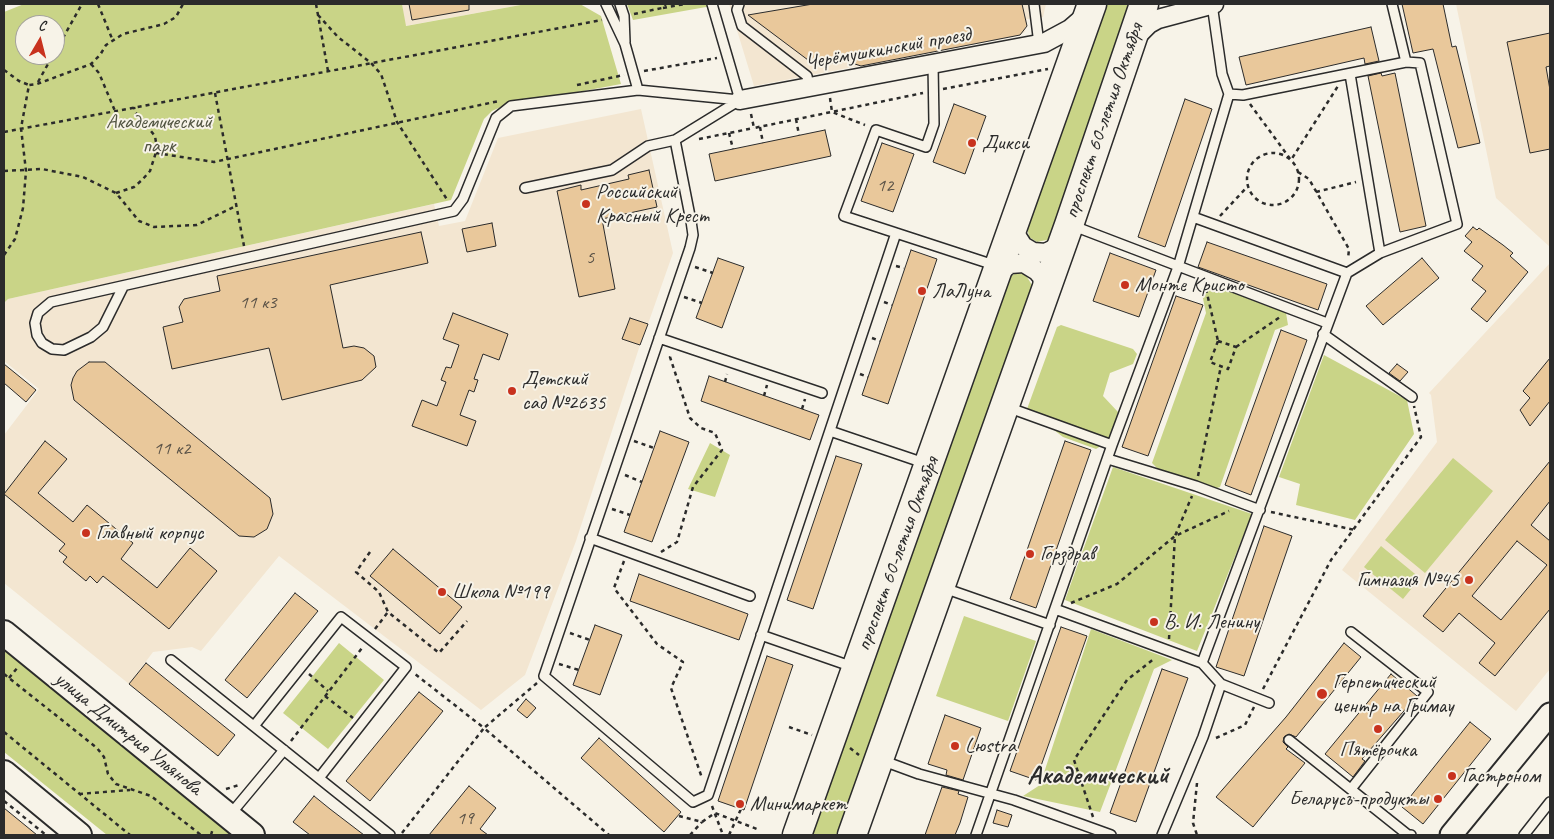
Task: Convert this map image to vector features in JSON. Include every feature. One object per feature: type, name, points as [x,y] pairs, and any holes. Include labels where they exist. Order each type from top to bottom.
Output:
[{"type":"main road","name":"проспект 60-летия Октября","points":[[852,835],[872,760],[941,587],[1144,4]]},
{"type":"main road","name":"проспект 60-летия Октября","points":[[797,835],[1092,5]]},
{"type":"main road","name":"улица Дмитрия Ульянова","points":[[4,633],[252,835]]},
{"type":"main road","points":[[4,773],[80,835]]},
{"type":"street","points":[[1180,4],[1208,5]]},
{"type":"street","name":"Черёмушкинский проезд","points":[[744,99],[808,81],[828,84],[1042,44],[1070,30],[1092,5]]},
{"type":"street","points":[[1129,46],[1149,24],[1208,5]]},
{"type":"street","points":[[1042,44],[1051,46],[1058,54],[1061,94]]},
{"type":"street","name":"проспект 60-летия Октября","points":[[1016,223],[1016,235],[1023,246],[1033,252],[1046,253],[1057,247],[1066,231]]},
{"type":"street","points":[[999,270],[1010,264],[1024,263],[1037,271],[1044,284],[1044,291]]},
{"type":"street","points":[[1451,835],[1550,714]]},
{"type":"lane","points":[[606,4],[625,44],[638,90]]},
{"type":"lane","points":[[620,4],[624,16],[625,44]]},
{"type":"lane","points":[[712,4],[744,99]]},
{"type":"lane","points":[[739,4],[737,10],[742,26],[808,81]]},
{"type":"lane","points":[[1034,4],[1042,44]]},
{"type":"lane","points":[[1392,4],[1406,62]]},
{"type":"lane","points":[[976,835],[1112,445],[1178,266],[1229,94],[1222,74],[1208,5]]},
{"type":"lane","points":[[1202,663],[1347,273],[1380,253],[1457,224],[1420,63],[1406,62],[1243,95],[1229,94]]},
{"type":"lane","points":[[933,64],[934,124],[926,147],[876,130],[844,216],[999,270]]},
{"type":"lane","points":[[1348,74],[1380,253]]},
{"type":"lane","points":[[123,286],[103,327],[91,337],[64,350],[52,349],[42,343],[37,336],[35,323],[38,313],[51,302],[454,211],[463,199],[496,118],[510,106],[638,90],[744,99]]},
{"type":"lane","points":[[525,188],[612,170],[648,146],[675,142],[744,99]]},
{"type":"lane","points":[[675,142],[693,235],[544,676],[693,802],[708,795],[896,233]]},
{"type":"lane","points":[[1193,217],[1347,273]]},
{"type":"lane","points":[[1066,231],[1178,266],[1328,323]]},
{"type":"lane","points":[[1323,334],[1412,397]]},
{"type":"lane","points":[[659,338],[822,393]]},
{"type":"lane","points":[[1004,406],[1112,445]]},
{"type":"lane","points":[[830,431],[930,465]]},
{"type":"lane","points":[[1108,459],[1196,486],[1260,510]]},
{"type":"lane","points":[[590,538],[750,596]]},
{"type":"lane","points":[[941,587],[1050,625]]},
{"type":"lane","points":[[1055,609],[1202,663],[1221,684],[1269,703]]},
{"type":"lane","points":[[254,726],[342,617],[406,667],[319,778]]},
{"type":"lane","points":[[1351,632],[1428,692],[1351,789]]},
{"type":"lane","points":[[762,635],[857,669]]},
{"type":"lane","points":[[171,660],[390,835]]},
{"type":"lane","points":[[1162,835],[1203,737],[1221,684]]},
{"type":"lane","points":[[1289,740],[1408,835],[1411,835]]},
{"type":"lane","points":[[229,816],[284,750]]},
{"type":"lane","points":[[872,760],[990,792],[1111,835]]},
{"type":"lane","points":[[1524,835],[1550,802]]},
{"type":"path","points":[[65,34],[82,4]]},
{"type":"path","points":[[98,4],[112,41]]},
{"type":"path","points":[[4,70],[19,81],[29,85],[37,84],[91,64],[100,56],[106,45],[124,34],[164,24],[176,16],[183,4]]},
{"type":"path","points":[[316,4],[328,71]]},
{"type":"path","points":[[662,8],[666,4]]},
{"type":"path","points":[[4,132],[685,4]]},
{"type":"path","points":[[318,15],[338,37],[371,63],[381,74],[397,122],[454,211]]},
{"type":"path","points":[[91,64],[98,73],[115,111]]},
{"type":"path","points":[[37,84],[48,65]]},
{"type":"path","points":[[675,142],[730,133],[1050,68]]},
{"type":"path","points":[[1291,160],[1348,74]]},
{"type":"path","points":[[828,84],[832,112]]},
{"type":"path","points":[[4,255],[15,239],[23,208],[26,171],[21,128],[29,85]]},
{"type":"path","points":[[214,93],[244,248]]},
{"type":"path","points":[[1243,95],[1298,172],[1310,179],[1349,249],[1347,273]]},
{"type":"path","points":[[744,99],[754,128]]},
{"type":"path","points":[[116,193],[134,187],[142,180],[150,171],[156,153],[155,136],[135,112],[134,107]]},
{"type":"path","points":[[832,112],[876,130]]},
{"type":"path","points":[[796,119],[799,135]]},
{"type":"path","points":[[156,153],[214,162],[397,122]]},
{"type":"path","points":[[760,127],[763,143]]},
{"type":"path","points":[[730,133],[733,149]]},
{"type":"path","points":[[1291,160],[1281,154],[1265,154],[1256,159],[1247,174],[1248,186],[1254,198],[1264,204],[1279,204],[1293,196],[1297,188],[1298,172]]},
{"type":"path","points":[[4,171],[42,169],[83,177],[116,193],[139,221],[154,227],[197,225],[236,206]]},
{"type":"path","points":[[1316,192],[1368,179]]},
{"type":"path","points":[[1212,224],[1248,186]]},
{"type":"path","points":[[685,263],[712,273]]},
{"type":"path","points":[[1202,276],[1218,341],[1210,362],[1228,369],[1236,347],[1292,309]]},
{"type":"path","points":[[674,293],[702,303]]},
{"type":"path","points":[[1218,341],[1236,347]]},
{"type":"path","points":[[649,559],[677,542],[693,487],[722,450],[715,433],[701,428],[690,418],[670,357],[675,343]]},
{"type":"path","points":[[1097,829],[1074,760],[1127,680],[1168,649],[1175,536],[1196,486],[1221,366]]},
{"type":"path","points":[[1211,740],[1245,725],[1331,560],[1355,530],[1421,437],[1412,397]]},
{"type":"path","points":[[624,438],[654,448]]},
{"type":"path","points":[[613,471],[642,482]]},
{"type":"path","points":[[1055,609],[1118,584],[1175,536],[1244,504]]},
{"type":"path","points":[[601,505],[630,515]]},
{"type":"path","points":[[1260,510],[1355,530]]},
{"type":"path","points":[[628,551],[614,588],[657,644],[683,662],[671,688],[723,835]]},
{"type":"path","points":[[370,552],[356,572],[379,592],[388,612],[439,653],[467,621]]},
{"type":"path","points":[[284,750],[388,612]]},
{"type":"path","points":[[560,630],[590,640]]},
{"type":"path","points":[[549,661],[579,670]]},
{"type":"path","points":[[406,667],[484,728],[609,835]]},
{"type":"path","points":[[301,668],[328,691]]},
{"type":"path","points":[[4,674],[98,748],[104,757],[111,780],[121,786],[151,796],[201,835]]},
{"type":"path","points":[[400,835],[484,728],[544,676]]},
{"type":"path","points":[[325,696],[361,724]]},
{"type":"path","points":[[790,727],[820,738]]},
{"type":"path","points":[[4,732],[130,835]]},
{"type":"path","points":[[847,747],[872,760]]},
{"type":"path","points":[[1197,835],[1192,823],[1198,774]]},
{"type":"path","points":[[79,794],[134,790]]},
{"type":"path","points":[[4,801],[46,835]]},
{"type":"path","points":[[729,835],[741,809]]},
{"type":"path","points":[[715,813],[757,829]]},
{"type":"path","points":[[690,835],[702,822],[715,813]]},
{"type":"path","points":[[679,816],[702,822]]},
{"type":"shaded area","points":[[402,4],[526,4],[405,26]]},
{"type":"shaded area","points":[[729,4],[1046,4],[1043,17],[1027,19],[1025,32],[1020,35],[754,86]]},
{"type":"shaded area","points":[[1456,4],[1550,4],[1550,247],[1496,198]]},
{"type":"shaded area","points":[[641,109],[673,253],[648,324],[630,318],[622,338],[640,345],[576,541],[525,675],[481,710],[279,556],[201,651],[192,647],[153,652],[129,684],[4,583],[4,435],[39,389],[4,361],[4,303],[8,299],[434,204],[439,226],[465,221],[498,138]]},
{"type":"shaded area","points":[[1550,263],[1550,669],[1516,711],[1342,570],[1437,442],[1431,395],[1429,393]]},
{"type":"green space","name":"Академический парк","points":[[24,4],[402,4],[406,26],[526,4],[580,4],[601,16],[621,84],[503,106],[492,111],[484,119],[451,200],[8,299],[4,303],[4,12]]},
{"type":"green space","points":[[627,4],[723,4],[633,20]]},
{"type":"green space","points":[[1103,4],[1133,4],[1051,239],[1037,242],[1029,237],[1027,226]]},
{"type":"green space","points":[[1016,273],[1025,274],[1032,285],[839,835],[809,835],[1010,277]]},
{"type":"green space","points":[[1207,283],[1286,313],[1288,325],[1275,330],[1220,487],[1214,489],[1159,470],[1152,463],[1206,313],[1201,289]]},
{"type":"green space","points":[[1061,325],[1133,349],[1137,354],[1133,364],[1110,373],[1103,396],[1118,412],[1112,439],[1096,449],[1063,437],[1027,409],[1057,327]]},
{"type":"green space","points":[[1324,355],[1407,400],[1414,434],[1355,520],[1296,505],[1300,484],[1279,477]]},
{"type":"green space","points":[[710,443],[730,455],[715,497],[688,489]]},
{"type":"green space","points":[[1453,458],[1493,491],[1425,573],[1385,540]]},
{"type":"green space","points":[[1113,467],[1252,514],[1197,651],[1065,600]]},
{"type":"green space","points":[[1381,546],[1420,578],[1403,599],[1364,567]]},
{"type":"green space","points":[[964,616],[1036,641],[1008,721],[936,696]]},
{"type":"green space","points":[[1091,629],[1172,660],[1154,669],[1100,812],[1023,796],[1040,785]]},
{"type":"green space","points":[[339,643],[384,680],[328,749],[283,713]]},
{"type":"green space","points":[[4,647],[236,835],[107,835],[4,752]]},
{"type":"building","points":[[409,4],[469,4],[469,10],[412,20]]},
{"type":"building","points":[[813,4],[1022,4],[1027,26],[1020,35],[861,66],[846,61],[816,66],[748,15]]},
{"type":"building","points":[[1402,4],[1443,4],[1452,47],[1456,46],[1480,143],[1458,148],[1433,49],[1413,53]]},
{"type":"building","points":[[1371,27],[1379,61],[1365,64],[1364,58],[1246,85],[1239,57]]},
{"type":"building","points":[[1550,33],[1550,66],[1546,67],[1550,90],[1550,149],[1530,153],[1507,42]]},
{"type":"building","points":[[1381,73],[1382,76],[1395,73],[1426,226],[1400,232],[1368,76]]},
{"type":"building","points":[[1185,99],[1212,109],[1165,247],[1138,237]]},
{"type":"building","points":[[954,104],[986,116],[965,174],[933,162]]},
{"type":"building","points":[[825,130],[831,156],[715,181],[709,154]]},
{"type":"building","points":[[882,143],[914,154],[893,212],[861,201]]},
{"type":"building","points":[[649,170],[657,207],[602,219],[615,289],[579,297],[557,191],[581,185],[581,190],[629,179],[628,175]]},
{"type":"building","points":[[492,223],[496,246],[467,252],[462,229]]},
{"type":"building","points":[[1473,227],[1477,230],[1479,228],[1513,253],[1510,256],[1528,272],[1487,322],[1471,309],[1486,291],[1472,280],[1483,266],[1464,251],[1472,242],[1465,236]]},
{"type":"building","points":[[421,232],[428,263],[330,285],[343,348],[354,346],[364,348],[374,356],[376,367],[362,380],[282,400],[269,348],[172,369],[163,327],[183,322],[179,307],[184,299],[220,291],[217,276]]},
{"type":"building","points":[[1207,242],[1327,284],[1318,310],[1198,267]]},
{"type":"building","points":[[911,250],[937,259],[888,404],[862,395]]},
{"type":"building","name":"Монте Кристо","points":[[1110,253],[1156,270],[1139,317],[1093,301]]},
{"type":"building","points":[[718,258],[744,267],[722,328],[696,318]]},
{"type":"building","points":[[1422,258],[1439,278],[1383,325],[1366,306]]},
{"type":"building","points":[[1176,296],[1203,305],[1148,456],[1122,447]]},
{"type":"building","points":[[453,313],[508,334],[499,360],[483,354],[474,379],[478,380],[474,392],[469,390],[460,415],[476,421],[467,446],[412,426],[422,400],[437,406],[446,382],[441,380],[446,367],[451,368],[459,345],[443,339]]},
{"type":"building","points":[[630,318],[648,324],[640,345],[622,339]]},
{"type":"building","points":[[1281,330],[1307,340],[1251,495],[1225,485]]},
{"type":"building","points":[[1550,358],[1550,401],[1530,426],[1520,410],[1530,398],[1523,391]]},
{"type":"building","points":[[89,362],[105,362],[270,498],[273,514],[267,529],[254,537],[239,536],[74,400],[71,385],[73,378],[77,371]]},
{"type":"building","points":[[4,364],[36,390],[26,402],[4,383]]},
{"type":"building","points":[[1397,364],[1408,372],[1400,381],[1389,373]]},
{"type":"building","points":[[709,376],[819,415],[810,440],[701,401]]},
{"type":"building","points":[[660,431],[689,442],[652,542],[624,532]]},
{"type":"building","name":"Главный корпус","points":[[45,441],[67,459],[38,493],[73,522],[87,505],[133,543],[121,559],[157,588],[190,548],[217,571],[169,629],[103,576],[97,583],[90,576],[86,581],[63,562],[67,557],[59,551],[65,544],[4,494]]},
{"type":"building","points":[[1065,441],[1091,450],[1036,608],[1010,599]]},
{"type":"building","points":[[836,456],[862,464],[813,609],[787,600]]},
{"type":"building","name":"Гимназия №45","points":[[1550,461],[1550,501],[1531,525],[1550,541],[1550,609],[1495,676],[1479,663],[1495,643],[1459,613],[1443,632],[1423,616]],"holes":[[[1517,541],[1547,565],[1501,620],[1472,596]]]},
{"type":"building","points":[[1264,526],[1292,536],[1244,676],[1216,667]]},
{"type":"building","points":[[393,549],[462,607],[440,634],[370,576]]},
{"type":"building","points":[[639,574],[748,614],[739,640],[630,601]]},
{"type":"building","points":[[295,593],[318,611],[247,698],[225,680]]},
{"type":"building","points":[[595,625],[622,635],[600,695],[573,685]]},
{"type":"building","points":[[1061,627],[1087,636],[1036,780],[1010,771]]},
{"type":"building","points":[[1344,643],[1361,657],[1296,737],[1289,734],[1284,737],[1283,742],[1288,747],[1286,749],[1305,763],[1253,827],[1216,797],[1286,717]]},
{"type":"building","points":[[767,656],[793,665],[744,810],[718,801]]},
{"type":"building","points":[[146,663],[235,735],[218,756],[129,684]]},
{"type":"building","points":[[1162,669],[1188,678],[1136,822],[1110,813]]},
{"type":"building","points":[[1391,674],[1417,696],[1362,759],[1365,761],[1353,777],[1325,754]]},
{"type":"building","points":[[419,692],[443,711],[370,801],[346,781]]},
{"type":"building","points":[[526,699],[536,708],[527,718],[517,710]]},
{"type":"building","name":"Lюstra","points":[[945,715],[981,728],[963,780],[946,775],[947,770],[928,764]]},
{"type":"building","points":[[1470,722],[1491,739],[1423,824],[1402,807]]},
{"type":"building","points":[[599,738],[681,812],[664,832],[581,758]]},
{"type":"building","points":[[469,786],[496,808],[480,829],[488,835],[429,835]]},
{"type":"building","points":[[942,787],[959,791],[958,794],[968,797],[960,823],[955,835],[925,835]]},
{"type":"building","points":[[314,796],[364,835],[310,835],[293,822]]},
{"type":"building","points":[[4,808],[37,835],[4,835]]},
{"type":"building","points":[[997,810],[1012,815],[1008,827],[993,823]]},
{"type":"place","name":"Дикси","points":[[972,143]]},
{"type":"place","name":"Российский Красный Крест","points":[[586,204]]},
{"type":"place","name":"Монте Кристо","points":[[1125,285]]},
{"type":"place","name":"ЛаЛуна","points":[[922,291]]},
{"type":"place","name":"Детский сад №2635","points":[[512,391]]},
{"type":"place","name":"Главный корпус","points":[[86,533]]},
{"type":"place","name":"Горздрав","points":[[1030,554]]},
{"type":"place","name":"Гимназия №45","points":[[1469,580]]},
{"type":"place","name":"Школа №199","points":[[442,592]]},
{"type":"place","name":"В. И. Ленину","points":[[1154,622]]},
{"type":"place","name":"Герпетический центр на Гримау","points":[[1322,694]]},
{"type":"place","name":"Пятёрочка","points":[[1378,729]]},
{"type":"place","name":"Lюstra","points":[[955,746]]},
{"type":"place","name":"Гастроном","points":[[1452,776]]},
{"type":"place","name":"Беларусъ-продукты","points":[[1438,799]]},
{"type":"place","name":"Минимаркет","points":[[740,804]]},
{"type":"district","name":"Академический","points":[[1098,776]]}]
